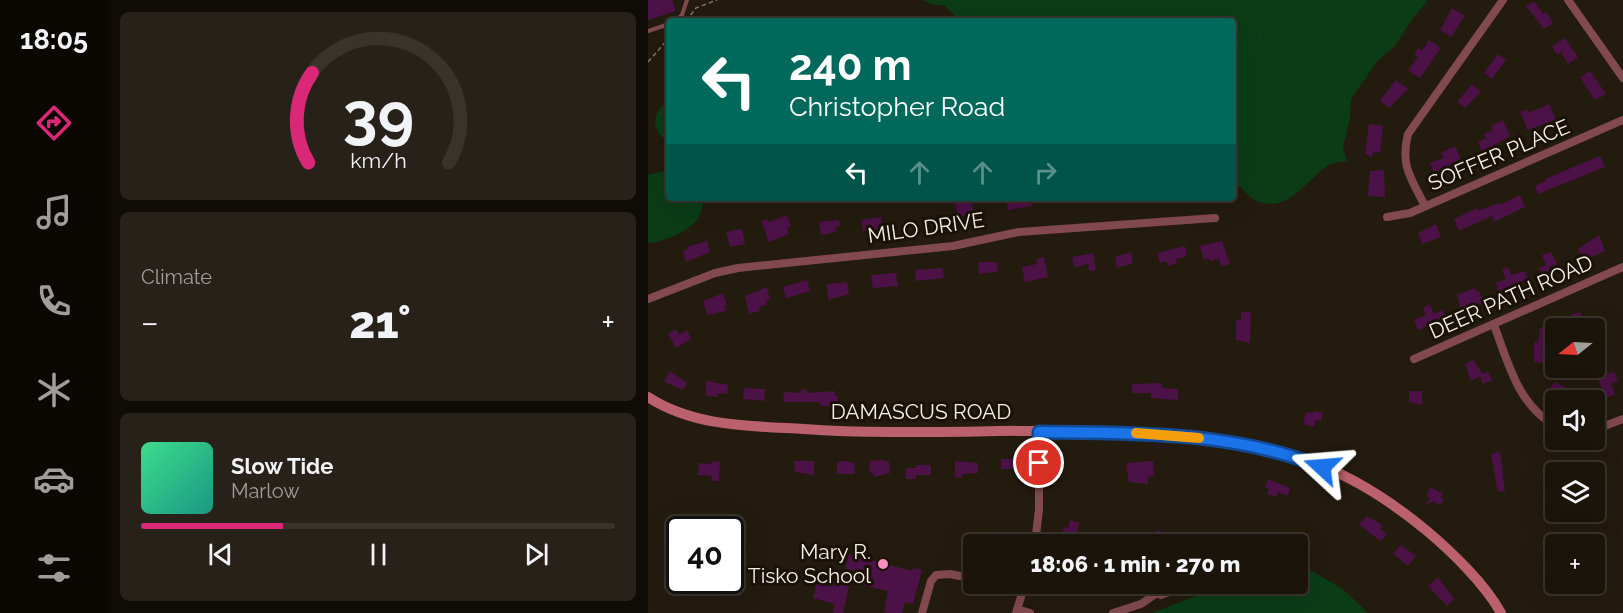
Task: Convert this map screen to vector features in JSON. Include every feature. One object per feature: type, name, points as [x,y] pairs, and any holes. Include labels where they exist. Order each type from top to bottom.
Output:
[{"type":"street","points":[[1425,206],[1403,153],[1408,134],[1503,0]]},
{"type":"street","points":[[1568,0],[1623,78]]},
{"type":"street","name":"SOFFER PLACE","points":[[1387,217],[1410,213],[1623,120]]},
{"type":"street","name":"MILO DRIVE","points":[[648,299],[715,273],[738,268],[953,246],[1019,232],[1215,218]]},
{"type":"street","name":"DEER PATH ROAD","points":[[1413,359],[1623,267]]},
{"type":"street","points":[[1494,325],[1510,370],[1526,401],[1545,420]]},
{"type":"street","name":"DAMASCUS ROAD","points":[[648,397],[682,415],[736,425],[848,433],[1154,434],[1220,440],[1313,463],[1339,474],[1410,517],[1449,550],[1501,613]]},
{"type":"street","points":[[1605,426],[1623,419]]},
{"type":"street","points":[[1036,534],[1039,509],[1039,432]]},
{"type":"street","points":[[922,613],[931,581],[936,575],[950,574],[963,577]]},
{"type":"street","points":[[1022,594],[1017,611],[1029,613]]},
{"type":"street","points":[[1113,613],[1141,604],[1156,594]]},
{"type":"lane","points":[[678,18],[686,9],[687,0]]},
{"type":"lane","points":[[648,31],[666,25]]},
{"type":"path","points":[[688,18],[696,8],[717,0]]},
{"type":"path","points":[[648,62],[666,41]]},
{"type":"green space","points":[[924,0],[1428,0],[1410,22],[1396,45],[1378,60],[1351,99],[1350,119],[1343,147],[1347,161],[1329,165],[1289,198],[1270,204],[1255,200],[1236,184],[1236,18],[958,18],[945,6],[931,4]]},
{"type":"green space","points":[[666,103],[666,137],[663,138],[655,122],[660,108]]},
{"type":"green space","points":[[666,171],[666,201],[704,201],[699,217],[690,227],[668,238],[648,243],[648,175]]},
{"type":"green space","points":[[1308,569],[1343,589],[1368,613],[1152,613],[1200,594],[1308,594]]},
{"type":"building","points":[[648,0],[672,0],[676,11],[648,20]]},
{"type":"building","points":[[1534,1],[1543,14],[1546,12],[1553,23],[1544,29],[1526,6]]},
{"type":"building","points":[[1452,8],[1465,16],[1451,37],[1440,30]]},
{"type":"building","points":[[1565,38],[1578,57],[1568,64],[1561,52],[1557,55],[1552,46]]},
{"type":"building","points":[[1429,40],[1441,48],[1420,78],[1408,70],[1418,57],[1414,54],[1418,48],[1422,51]]},
{"type":"building","points":[[1498,54],[1506,60],[1492,79],[1484,73]]},
{"type":"building","points":[[1590,71],[1606,94],[1598,99],[1594,99],[1580,77]]},
{"type":"building","points":[[1396,80],[1408,89],[1389,108],[1380,100]]},
{"type":"building","points":[[1472,84],[1481,92],[1465,108],[1457,102]]},
{"type":"building","points":[[1549,104],[1556,120],[1528,130],[1520,112],[1527,109],[1529,113]]},
{"type":"building","points":[[1503,120],[1510,136],[1482,152],[1478,142],[1486,138],[1484,134],[1493,130],[1491,126]]},
{"type":"building","points":[[1369,124],[1383,126],[1380,153],[1373,152],[1372,157],[1365,154]]},
{"type":"building","points":[[1455,146],[1462,162],[1434,172],[1430,163],[1443,158],[1441,153]]},
{"type":"building","points":[[1600,156],[1605,167],[1538,194],[1535,186],[1546,181],[1545,179]]},
{"type":"building","points":[[1384,170],[1385,197],[1368,196],[1370,171]]},
{"type":"building","points":[[1520,195],[1525,207],[1494,222],[1492,216],[1459,231],[1454,219],[1477,208],[1478,211],[1499,203],[1500,205]]},
{"type":"building","points":[[955,201],[971,201],[974,214],[958,217]]},
{"type":"building","points":[[1006,201],[1031,201],[1032,206],[1008,210]]},
{"type":"building","points":[[787,215],[791,226],[787,228],[789,234],[769,242],[761,221],[768,219],[769,222]]},
{"type":"building","points":[[881,217],[883,228],[863,231],[861,220]]},
{"type":"building","points":[[839,220],[840,226],[835,227],[836,232],[821,235],[819,222]]},
{"type":"building","points":[[1436,224],[1441,237],[1422,244],[1418,233]]},
{"type":"building","points":[[742,229],[745,244],[730,247],[726,232]]},
{"type":"building","points":[[1599,235],[1605,251],[1583,261],[1578,249]]},
{"type":"building","points":[[707,241],[710,252],[686,262],[683,251],[688,249],[687,247]]},
{"type":"building","points":[[1222,241],[1230,264],[1221,266],[1219,259],[1204,260],[1200,246]]},
{"type":"building","points":[[1185,246],[1187,256],[1176,259],[1177,263],[1168,266],[1166,261],[1160,263],[1157,253]]},
{"type":"building","points":[[1131,252],[1133,263],[1117,268],[1115,257]]},
{"type":"building","points":[[1551,252],[1557,264],[1549,267],[1551,273],[1542,276],[1539,268],[1546,265],[1542,255]]},
{"type":"building","points":[[1093,253],[1096,270],[1089,271],[1088,264],[1074,267],[1072,257]]},
{"type":"building","points":[[1044,257],[1048,277],[1025,282],[1022,267],[1037,264],[1036,259]]},
{"type":"building","points":[[978,262],[997,262],[998,272],[979,274]]},
{"type":"building","points":[[1508,267],[1511,275],[1525,271],[1528,279],[1520,282],[1517,287],[1499,293],[1496,283],[1506,279],[1502,270]]},
{"type":"building","points":[[943,268],[944,278],[916,281],[915,270]]},
{"type":"building","points":[[896,273],[898,286],[873,288],[871,275]]},
{"type":"building","points":[[807,280],[810,291],[786,298],[783,287]]},
{"type":"building","points":[[847,282],[849,294],[828,300],[827,284]]},
{"type":"building","points":[[767,287],[770,300],[766,300],[767,305],[759,307],[760,311],[749,314],[745,296]]},
{"type":"building","points":[[1475,288],[1476,292],[1479,291],[1484,303],[1461,312],[1457,295]]},
{"type":"building","points":[[723,293],[727,306],[724,307],[726,311],[707,315],[703,301]]},
{"type":"building","points":[[1430,304],[1434,314],[1443,310],[1446,318],[1418,330],[1414,320],[1426,315],[1423,308]]},
{"type":"building","points":[[1241,312],[1251,312],[1250,343],[1236,340],[1236,320],[1241,320]]},
{"type":"building","points":[[1580,312],[1583,318],[1572,318],[1571,315]]},
{"type":"building","points":[[1540,328],[1545,329],[1545,363],[1534,362],[1534,342],[1538,343]]},
{"type":"building","points":[[676,329],[679,335],[687,330],[691,339],[676,348],[668,334]]},
{"type":"building","points":[[1473,360],[1483,374],[1488,372],[1492,380],[1483,384],[1480,376],[1471,381],[1465,364]]},
{"type":"building","points":[[670,371],[687,383],[683,390],[664,382]]},
{"type":"building","points":[[1614,372],[1618,380],[1611,384],[1615,394],[1606,398],[1605,390],[1603,390],[1597,378],[1605,378],[1605,373]]},
{"type":"building","points":[[706,381],[728,385],[727,394],[718,393],[718,397],[706,396]]},
{"type":"building","points":[[1554,382],[1571,390],[1552,390],[1550,389]]},
{"type":"building","points":[[1162,383],[1162,388],[1178,389],[1178,400],[1151,398],[1151,393],[1132,393],[1132,384]]},
{"type":"building","points":[[744,388],[765,389],[764,401],[743,399]]},
{"type":"building","points":[[801,389],[807,390],[807,393],[835,391],[835,396],[838,396],[838,407],[822,406],[818,402],[783,402],[784,392],[801,393]]},
{"type":"building","points":[[1409,391],[1422,391],[1422,405],[1409,402]]},
{"type":"building","points":[[1314,411],[1323,413],[1321,421],[1316,420],[1314,427],[1303,424],[1306,412],[1313,413]]},
{"type":"building","points":[[1500,452],[1505,491],[1498,492],[1491,454]]},
{"type":"building","points":[[1001,459],[1023,459],[1023,469],[1001,469]]},
{"type":"building","points":[[712,461],[720,462],[719,481],[711,481],[712,476],[698,475],[699,463],[712,464]]},
{"type":"building","points":[[794,461],[814,461],[814,475],[795,472]]},
{"type":"building","points":[[869,461],[889,462],[890,473],[874,477],[873,473],[870,473]]},
{"type":"building","points":[[955,461],[978,463],[978,473],[962,474],[962,477],[955,478]]},
{"type":"building","points":[[1153,461],[1154,476],[1148,477],[1148,484],[1129,482],[1126,463]]},
{"type":"building","points":[[837,462],[854,463],[855,474],[837,474]]},
{"type":"building","points":[[916,465],[931,465],[931,475],[916,475],[916,479],[906,479],[906,468],[916,468]]},
{"type":"building","points":[[1268,479],[1290,488],[1288,496],[1278,492],[1276,497],[1267,494],[1269,489],[1265,487]]},
{"type":"building","points":[[1431,487],[1443,494],[1440,498],[1444,500],[1440,505],[1433,501],[1425,505],[1430,498],[1426,495]]},
{"type":"building","points":[[1367,516],[1382,525],[1380,529],[1387,534],[1381,541],[1359,525]]},
{"type":"building","points":[[1070,520],[1079,523],[1077,534],[1062,534],[1064,527],[1068,528]]},
{"type":"building","points":[[1156,530],[1171,534],[1155,534]]},
{"type":"building","points":[[1401,545],[1416,556],[1408,566],[1393,554]]},
{"type":"building","points":[[849,554],[912,571],[913,568],[922,570],[913,604],[905,602],[902,613],[887,613],[884,611],[888,591],[850,582],[843,613],[833,613],[835,604],[813,598],[818,578],[841,584]]},
{"type":"building","points":[[1438,577],[1454,599],[1447,606],[1428,586]]},
{"type":"slow traffic","points":[[1136,433],[1199,438]]},
{"type":"place","name":"Mary R. Tisko School","points":[[883,564]]},
{"type":"route","points":[[1039,463],[1039,432],[1154,434],[1220,440],[1304,460],[1322,467]]}]
